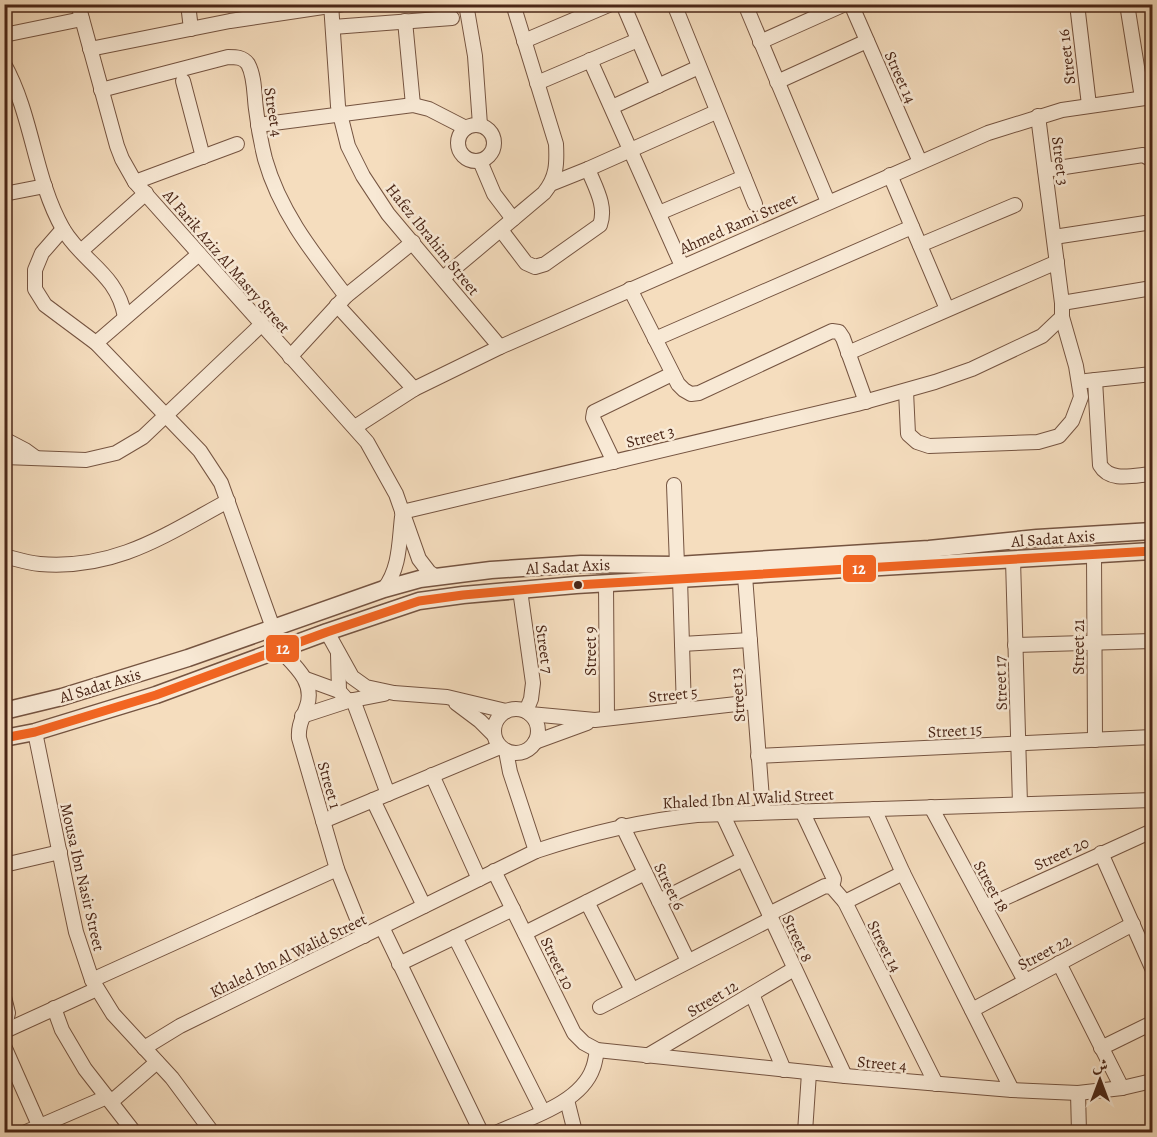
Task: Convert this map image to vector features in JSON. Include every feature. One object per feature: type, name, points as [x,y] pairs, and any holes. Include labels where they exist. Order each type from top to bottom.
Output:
[{"type":"street","name":"Al Farik Aziz Al Masry Street","points":[[78,4],[119,153],[135,182],[355,427],[388,476],[419,559],[436,577]]},
{"type":"street","points":[[188,4],[191,28]]},
{"type":"street","points":[[258,124],[412,105],[429,109],[473,127],[492,133],[495,140],[492,153],[480,161],[466,159],[458,147],[458,140],[473,127],[475,56],[466,4]]},
{"type":"street","points":[[513,4],[556,144],[557,167],[553,183]]},
{"type":"street","points":[[524,41],[610,4]]},
{"type":"street","points":[[623,4],[658,86]]},
{"type":"street","points":[[674,4],[755,204]]},
{"type":"street","points":[[745,4],[828,202]]},
{"type":"street","points":[[760,42],[845,4]]},
{"type":"street","name":"Street 14","points":[[851,4],[920,162]]},
{"type":"street","name":"Street 16","points":[[1077,4],[1089,105]]},
{"type":"street","points":[[1127,4],[1147,98]]},
{"type":"street","points":[[90,49],[191,28],[335,5]]},
{"type":"street","name":"Hafez Ibrahim Street","points":[[335,5],[333,27],[339,114],[348,146],[363,176],[388,214],[500,347]]},
{"type":"street","points":[[333,27],[452,18]]},
{"type":"street","points":[[4,35],[82,19]]},
{"type":"street","points":[[405,21],[412,105]]},
{"type":"street","points":[[537,83],[638,40]]},
{"type":"street","points":[[777,82],[867,41]]},
{"type":"street","name":"Street 4","points":[[101,90],[228,57],[240,57],[247,63],[252,76],[258,124],[266,159],[277,192],[302,238],[342,300],[414,390]]},
{"type":"street","points":[[590,60],[682,266]]},
{"type":"street","points":[[4,64],[21,100],[45,186],[63,229],[112,284],[123,306],[125,317]]},
{"type":"street","points":[[612,107],[699,68]]},
{"type":"street","points":[[183,81],[203,157]]},
{"type":"street","name":"Ahmed Rami Street","points":[[355,427],[414,390],[500,347],[988,133],[1038,116],[1089,105],[1147,98]]},
{"type":"street","points":[[443,278],[553,183],[716,112]]},
{"type":"street","name":"Street 3","points":[[906,391],[908,434],[917,442],[929,446],[1038,442],[1059,436],[1072,421],[1080,397],[1076,366],[1062,310],[1038,116]]},
{"type":"street","points":[[135,182],[237,144]]},
{"type":"street","points":[[1045,170],[1143,155],[1152,160]]},
{"type":"street","points":[[480,161],[494,194],[513,219]]},
{"type":"street","points":[[501,230],[526,263],[535,267],[545,264],[600,225],[603,216],[602,203],[588,169]]},
{"type":"street","points":[[890,175],[947,309]]},
{"type":"street","points":[[658,213],[744,177]]},
{"type":"street","points":[[4,194],[45,186]]},
{"type":"street","points":[[81,251],[146,193]]},
{"type":"street","points":[[920,245],[1015,205]]},
{"type":"street","points":[[1054,237],[1152,222]]},
{"type":"street","points":[[655,339],[912,227]]},
{"type":"street","points":[[63,229],[42,254],[35,270],[35,289],[45,305],[96,343],[212,466],[228,501],[273,628]]},
{"type":"street","points":[[290,357],[342,300],[413,242]]},
{"type":"street","points":[[96,343],[199,254]]},
{"type":"street","points":[[848,353],[1057,262]]},
{"type":"street","points":[[1062,310],[1152,288]]},
{"type":"street","points":[[630,289],[672,374],[684,390],[691,394],[699,393],[832,331],[839,332],[866,402]]},
{"type":"street","name":"Street 3","points":[[402,512],[906,391],[972,369],[1042,336],[1062,310]]},
{"type":"street","points":[[4,457],[86,460],[116,453],[143,437],[261,325]]},
{"type":"street","points":[[614,462],[593,418],[594,412],[672,374]]},
{"type":"street","points":[[1078,382],[1152,374]]},
{"type":"street","points":[[1095,380],[1100,465],[1104,472],[1111,476],[1152,474]]},
{"type":"street","points":[[4,439],[25,450],[36,459]]},
{"type":"street","points":[[674,485],[684,710]]},
{"type":"street","points":[[4,556],[39,564],[72,564],[105,560],[138,550],[228,501]]},
{"type":"street","name":"Al Farik Aziz Al Masry Street","points":[[384,590],[397,564],[402,512]]},
{"type":"street","name":"Al Sadat Axis","points":[[4,738],[35,732],[156,695],[419,601],[463,594],[627,582],[679,572],[1036,538],[1152,531]]},
{"type":"street","points":[[1036,538],[1038,558]]},
{"type":"street","name":"Al Sadat Axis","points":[[4,711],[62,697],[188,658],[406,582],[436,577],[490,570],[627,563],[679,572],[745,576],[1152,551]]},
{"type":"street","name":"Street 21","points":[[1094,555],[1095,740]]},
{"type":"street","name":"Street 17","points":[[1012,560],[1020,804]]},
{"type":"street","points":[[627,563],[622,573],[627,582]]},
{"type":"street","points":[[576,585],[581,583],[586,574],[581,564]]},
{"type":"street","name":"Street 13","points":[[745,576],[763,812]]},
{"type":"street","name":"Street 9","points":[[601,719],[606,584]]},
{"type":"street","name":"Street 7","points":[[520,590],[533,683],[528,712]]},
{"type":"street","points":[[327,632],[352,677],[358,683],[394,693],[447,697],[506,711],[519,709],[528,712],[534,718],[538,729],[536,742],[529,749],[520,753],[500,744],[464,708],[447,697]]},
{"type":"street","points":[[682,644],[750,640]]},
{"type":"street","points":[[1015,645],[1152,641]]},
{"type":"street","points":[[280,650],[306,679],[346,697]]},
{"type":"street","points":[[338,653],[346,697],[388,794]]},
{"type":"street","points":[[188,658],[187,668],[193,678],[198,681]]},
{"type":"street","points":[[146,671],[155,678],[156,695]]},
{"type":"street","name":"Street 1","points":[[306,679],[309,698],[298,730],[299,738],[337,869],[364,936]]},
{"type":"street","points":[[302,716],[346,697],[394,693]]},
{"type":"street","name":"Street 5","points":[[528,712],[601,719],[754,702]]},
{"type":"street","points":[[506,711],[496,721],[500,744],[536,851]]},
{"type":"street","name":"Street 5","points":[[536,742],[601,719]]},
{"type":"street","name":"Mousa Ibn Nasir Street","points":[[35,732],[76,932],[94,985],[113,1014],[172,1078],[212,1132]]},
{"type":"street","name":"Street 15","points":[[758,756],[1152,737]]},
{"type":"street","points":[[323,820],[500,744]]},
{"type":"street","points":[[432,775],[479,879]]},
{"type":"street","points":[[373,800],[424,906]]},
{"type":"street","name":"Khaled Ibn Al Walid Street","points":[[144,1047],[180,1026],[536,851],[622,825],[722,813],[1152,800]]},
{"type":"street","name":"Street 18","points":[[931,807],[1025,981]]},
{"type":"street","points":[[874,809],[903,873],[1012,1089]]},
{"type":"street","points":[[600,1007],[825,886],[832,887],[834,879],[802,811]]},
{"type":"street","name":"Street 8","points":[[722,813],[845,1076]]},
{"type":"street","name":"Street 6","points":[[622,825],[688,961]]},
{"type":"street","name":"Street 20","points":[[985,907],[1152,831]]},
{"type":"street","points":[[4,866],[60,852]]},
{"type":"street","points":[[1101,853],[1132,924],[1147,939],[1152,969]]},
{"type":"street","points":[[659,901],[743,859]]},
{"type":"street","points":[[5,1031],[54,1008],[94,985],[337,869]]},
{"type":"street","name":"Street 10","points":[[494,871],[574,1033],[584,1043],[602,1051]]},
{"type":"street","points":[[525,933],[645,873]]},
{"type":"street","points":[[845,902],[903,873]]},
{"type":"street","name":"Street 14","points":[[832,887],[845,902],[936,1084]]},
{"type":"street","points":[[587,902],[632,990]]},
{"type":"street","points":[[399,964],[513,909]]},
{"type":"street","name":"Street 22","points":[[972,1010],[1132,924]]},
{"type":"street","points":[[382,927],[482,1132]]},
{"type":"street","points":[[455,937],[543,1112]]},
{"type":"street","points":[[1059,963],[1122,1088]]},
{"type":"street","name":"Street 12","points":[[647,1056],[794,969]]},
{"type":"street","points":[[752,994],[784,1070]]},
{"type":"street","points":[[4,997],[8,1012],[5,1031]]},
{"type":"street","points":[[54,1008],[84,1069],[134,1132]]},
{"type":"street","points":[[1101,1047],[1152,1023]]},
{"type":"street","points":[[4,1046],[36,1131],[109,1100],[157,1062]]},
{"type":"street","points":[[498,1132],[567,1100],[582,1087],[602,1051]]},
{"type":"street","name":"Street 4","points":[[602,1051],[809,1073],[1078,1093],[1122,1088],[1152,1081]]},
{"type":"street","points":[[805,1132],[809,1073]]},
{"type":"street","points":[[1078,1093],[1078,1132]]},
{"type":"street","points":[[567,1100],[575,1132]]},
{"type":"transit line","name":"12","points":[[4,738],[35,732],[156,695],[419,601],[576,585],[1152,551]]}]
